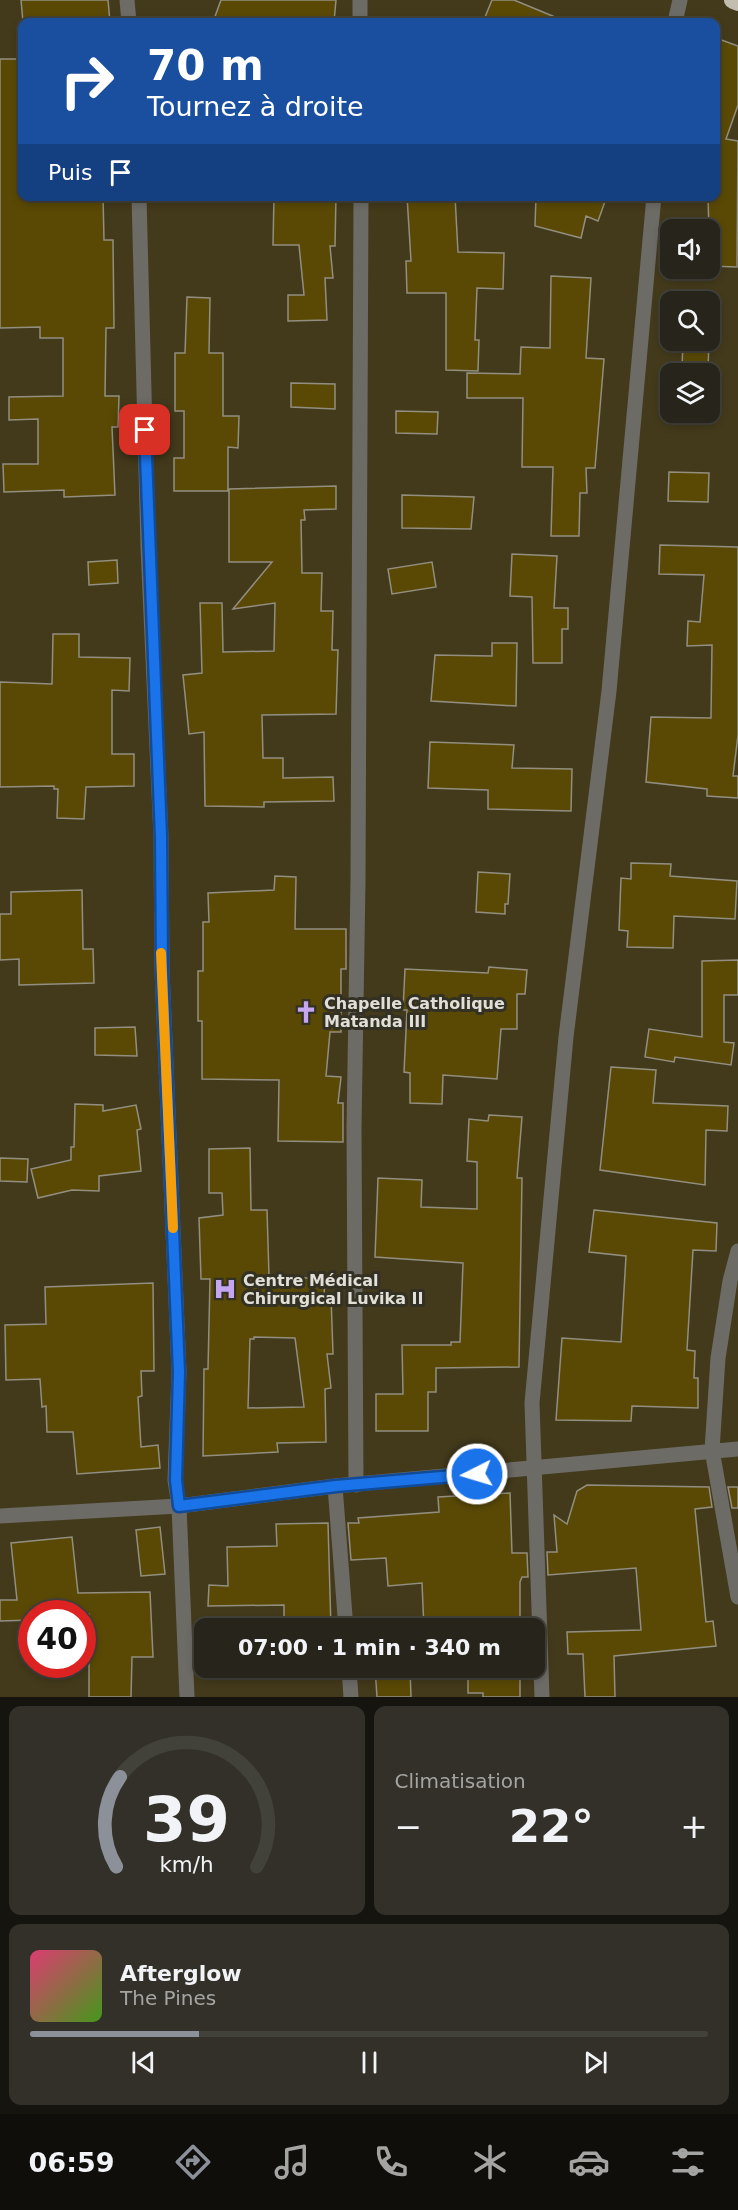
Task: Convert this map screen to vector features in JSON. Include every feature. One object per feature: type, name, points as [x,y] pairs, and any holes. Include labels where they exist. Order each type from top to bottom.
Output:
[{"type":"highway","points":[[734,0],[738,2]]},
{"type":"street","points":[[127,0],[129,18]]},
{"type":"street","points":[[360,0],[360,18]]},
{"type":"street","points":[[676,18],[680,0]]},
{"type":"street","points":[[139,201],[148,546],[161,837],[162,970],[179,1372],[176,1480],[187,1697]]},
{"type":"street","points":[[356,1485],[354,1128],[358,881],[361,201]]},
{"type":"street","points":[[542,1697],[532,1403],[566,1037],[609,691],[654,201]]},
{"type":"street","points":[[738,1251],[730,1281],[718,1358],[712,1450],[738,1597]]},
{"type":"street","points":[[0,1516],[179,1506],[336,1486],[738,1449]]},
{"type":"street","points":[[336,1486],[345,1618]]},
{"type":"street","points":[[350,1678],[351,1697]]},
{"type":"shaded area","points":[[0,0],[738,0],[738,1697],[0,1697]]},
{"type":"building","points":[[21,0],[108,0],[110,18],[23,18]]},
{"type":"building","points":[[221,0],[336,0],[334,18],[214,18]]},
{"type":"building","points":[[492,0],[514,0],[557,18],[485,18]]},
{"type":"building","points":[[720,39],[738,46],[738,105],[726,139],[738,141],[737,267],[720,266],[720,219],[709,219],[708,201],[720,201]]},
{"type":"building","points":[[0,59],[18,59],[18,201],[103,201],[104,240],[113,240],[114,328],[106,328],[105,396],[119,396],[118,427],[112,427],[115,495],[64,497],[64,490],[4,492],[3,464],[38,464],[38,419],[9,420],[9,397],[63,396],[63,338],[40,338],[40,327],[0,328]]},
{"type":"building","points":[[274,201],[336,201],[335,246],[330,246],[333,278],[325,278],[327,320],[288,321],[288,295],[304,295],[299,245],[273,245]]},
{"type":"building","points":[[407,201],[455,201],[458,252],[504,253],[503,289],[477,288],[475,340],[479,340],[478,371],[446,370],[446,293],[407,293],[406,261],[411,261]]},
{"type":"building","points":[[536,201],[605,201],[598,221],[586,216],[581,238],[535,226]]},
{"type":"building","points":[[551,276],[591,278],[586,358],[604,359],[595,468],[586,468],[587,493],[580,493],[579,536],[551,536],[553,467],[522,467],[523,398],[467,398],[467,373],[520,374],[521,347],[550,348]]},
{"type":"building","points":[[187,297],[210,298],[209,353],[223,353],[223,416],[239,416],[238,448],[228,447],[228,491],[174,491],[174,458],[184,458],[184,411],[175,411],[175,353],[185,353]]},
{"type":"building","points":[[683,351],[709,351],[708,363],[682,363]]},
{"type":"building","points":[[291,383],[335,384],[335,409],[291,407]]},
{"type":"building","points":[[396,411],[438,412],[437,434],[396,433]]},
{"type":"building","points":[[669,472],[709,473],[708,502],[668,501]]},
{"type":"building","points":[[336,486],[336,509],[304,510],[305,520],[301,520],[302,573],[322,573],[321,611],[333,611],[332,650],[338,650],[336,714],[262,715],[263,758],[283,758],[283,778],[333,777],[334,801],[264,802],[264,807],[205,806],[204,732],[189,734],[183,675],[202,673],[200,603],[222,603],[223,652],[274,651],[275,603],[233,609],[272,562],[229,562],[229,489]]},
{"type":"building","points":[[402,495],[474,497],[471,529],[402,528]]},
{"type":"building","points":[[660,545],[738,547],[738,735],[733,776],[738,776],[738,798],[707,796],[707,789],[646,782],[651,717],[711,718],[712,645],[687,646],[688,621],[700,622],[704,575],[659,574]]},
{"type":"building","points":[[512,554],[557,556],[554,608],[568,608],[568,629],[562,629],[562,663],[533,663],[532,597],[510,596]]},
{"type":"building","points":[[117,560],[118,583],[89,585],[88,562]]},
{"type":"building","points":[[432,562],[436,587],[392,594],[388,569]]},
{"type":"building","points":[[53,634],[79,634],[79,657],[130,658],[129,691],[112,690],[112,754],[134,754],[134,786],[86,787],[84,819],[57,818],[58,789],[54,789],[54,786],[0,787],[0,682],[52,684]]},
{"type":"building","points":[[492,643],[517,643],[516,706],[431,701],[435,655],[492,656]]},
{"type":"building","points":[[430,742],[514,745],[512,768],[572,769],[571,811],[488,809],[488,790],[428,788]]},
{"type":"building","points":[[631,863],[671,864],[670,876],[737,881],[735,919],[674,916],[673,948],[627,947],[628,931],[619,930],[621,878],[631,879]]},
{"type":"building","points":[[478,872],[510,874],[505,914],[476,912]]},
{"type":"building","points":[[275,876],[296,877],[295,929],[346,929],[346,969],[341,969],[341,1032],[330,1032],[326,1076],[341,1077],[338,1103],[343,1103],[343,1142],[278,1141],[279,1080],[202,1079],[202,1021],[198,1021],[198,971],[203,971],[203,922],[209,922],[208,893],[274,890]]},
{"type":"building","points":[[82,890],[83,949],[93,949],[94,983],[19,985],[19,959],[0,960],[0,914],[11,914],[11,892]]},
{"type":"building","points":[[738,960],[738,995],[724,995],[724,1042],[734,1043],[731,1065],[675,1057],[674,1062],[645,1057],[649,1029],[702,1037],[702,961]]},
{"type":"building","points":[[489,967],[527,970],[525,994],[517,994],[517,1029],[501,1029],[497,1079],[443,1075],[442,1104],[410,1103],[410,1073],[404,1072],[407,1010],[403,1010],[405,969],[488,973]]},
{"type":"building","points":[[135,1027],[137,1056],[95,1055],[95,1028]]},
{"type":"building","points":[[611,1067],[656,1070],[653,1103],[728,1106],[727,1131],[706,1130],[705,1185],[600,1170]]},
{"type":"building","points":[[75,1104],[103,1105],[103,1111],[136,1105],[141,1129],[137,1130],[141,1171],[99,1176],[99,1191],[72,1190],[38,1198],[31,1169],[71,1160],[71,1147],[74,1147]]},
{"type":"building","points":[[489,1115],[522,1117],[517,1178],[522,1178],[519,1367],[436,1368],[436,1392],[428,1392],[428,1431],[376,1431],[376,1394],[403,1394],[402,1345],[451,1345],[451,1342],[460,1342],[463,1263],[375,1257],[378,1178],[422,1180],[421,1207],[477,1209],[477,1162],[467,1161],[469,1119],[488,1121]]},
{"type":"building","points":[[250,1148],[251,1210],[267,1210],[269,1276],[325,1279],[324,1296],[331,1296],[333,1354],[327,1354],[331,1388],[325,1389],[326,1442],[277,1443],[278,1452],[203,1456],[204,1369],[208,1369],[210,1279],[201,1279],[199,1218],[223,1215],[222,1193],[209,1193],[209,1149]],"holes":[[[254,1337],[295,1338],[304,1407],[248,1408],[250,1339]]]},
{"type":"building","points":[[0,1158],[28,1159],[27,1182],[0,1181]]},
{"type":"building","points":[[594,1210],[717,1223],[716,1251],[693,1250],[687,1350],[695,1351],[694,1378],[698,1378],[698,1408],[632,1406],[631,1421],[556,1420],[562,1338],[621,1342],[626,1256],[589,1252]]},
{"type":"building","points":[[153,1283],[154,1371],[141,1371],[142,1396],[138,1397],[141,1447],[158,1445],[160,1468],[77,1474],[73,1432],[47,1432],[46,1406],[42,1407],[40,1379],[6,1380],[5,1325],[46,1324],[45,1287]]},
{"type":"building","points":[[587,1485],[709,1487],[712,1507],[695,1509],[706,1622],[713,1621],[716,1646],[614,1656],[615,1697],[585,1697],[583,1654],[568,1654],[567,1632],[641,1630],[636,1568],[548,1575],[547,1552],[557,1552],[554,1515],[567,1524],[577,1491]]},
{"type":"building","points":[[728,1487],[738,1487],[738,1508],[732,1508]]},
{"type":"building","points":[[510,1493],[512,1553],[527,1553],[528,1577],[522,1577],[520,1582],[520,1618],[424,1618],[422,1583],[388,1586],[386,1558],[351,1560],[348,1523],[359,1523],[358,1518],[439,1512],[438,1497]]},
{"type":"building","points":[[328,1523],[331,1618],[284,1618],[284,1605],[208,1606],[209,1585],[228,1586],[227,1547],[277,1546],[276,1524]]},
{"type":"building","points":[[160,1527],[165,1574],[141,1576],[136,1530]]},
{"type":"building","points":[[72,1537],[78,1593],[150,1592],[153,1657],[132,1657],[131,1697],[89,1697],[89,1678],[96,1678],[96,1600],[18,1600],[18,1620],[0,1621],[0,1600],[17,1600],[11,1543]]},
{"type":"building","points":[[376,1678],[410,1678],[411,1697],[377,1697]]},
{"type":"building","points":[[468,1678],[520,1678],[520,1697],[483,1697],[483,1693],[468,1693]]},
{"type":"slow traffic","points":[[161,953],[173,1228]]},
{"type":"place","name":"Chapelle Catholique Matanda III","points":[[306,1012]]},
{"type":"place","name":"Centre Médical Chirurgical Luvika II","points":[[225,1289]]},
{"type":"route","points":[[145,430],[161,837],[159,873],[162,970],[179,1372],[176,1480],[179,1506],[336,1486],[477,1474]]}]
